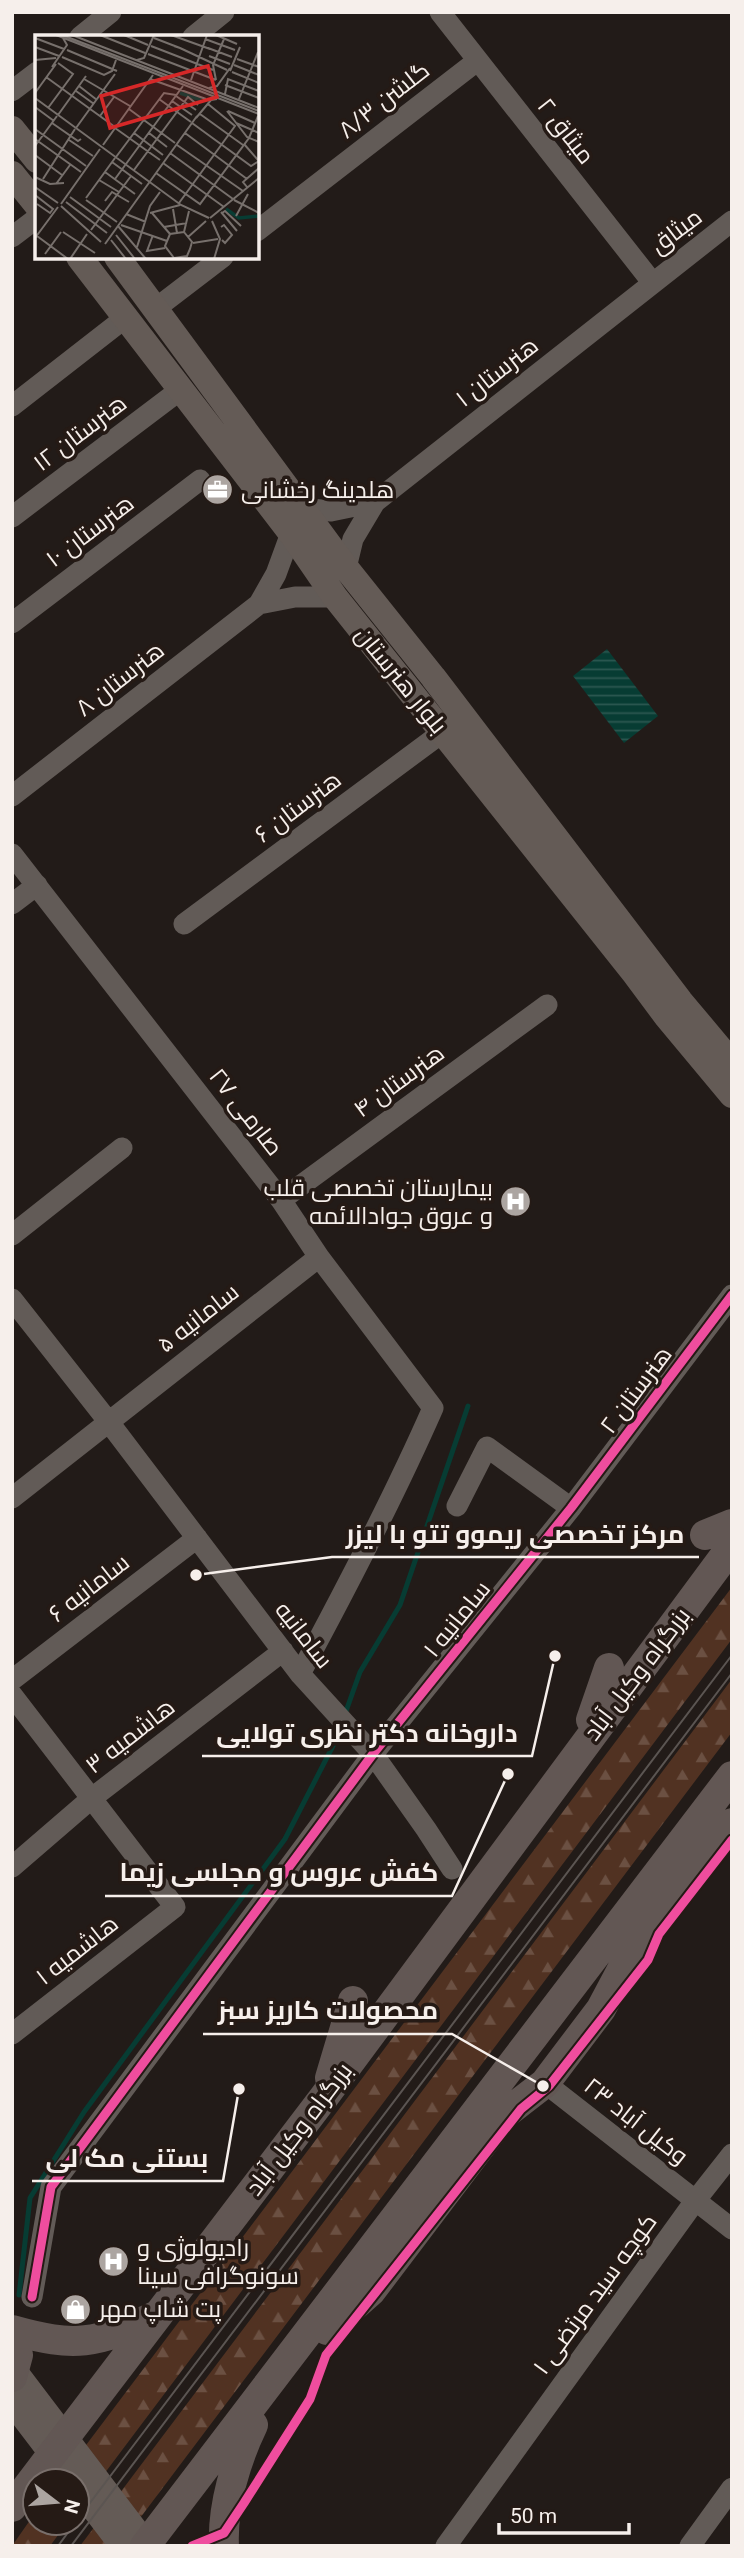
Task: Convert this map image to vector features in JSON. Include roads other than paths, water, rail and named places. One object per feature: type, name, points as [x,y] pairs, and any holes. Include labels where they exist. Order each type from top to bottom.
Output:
[{"type":"highway","name":"بزرگراه وکیل آباد","points":[[12,2507],[324,2097],[580,1751],[723,1535]]},
{"type":"highway","points":[[580,1751],[609,1668]]},
{"type":"highway","points":[[146,2546],[732,1776]]},
{"type":"highway","points":[[224,2546],[237,2458],[276,2375],[371,2291],[505,2114],[545,2083],[601,2010],[627,1960],[732,1823]]},
{"type":"highway","points":[[324,2097],[353,2001]]},
{"type":"highway","points":[[12,2330],[48,2340],[74,2343],[115,2335],[159,2314]]},
{"type":"highway","points":[[12,2342],[18,2355],[12,2377]]},
{"type":"main road","points":[[12,129],[35,157]]},
{"type":"main road","points":[[12,174],[35,203]]},
{"type":"main road","name":"بلوار هنرستان","points":[[81,259],[410,694],[732,1095]]},
{"type":"main road","points":[[96,279],[118,259]]},
{"type":"main road","name":"بلوار هنرستان","points":[[118,259],[346,568],[433,677],[680,1001],[732,1063]]},
{"type":"main road","points":[[410,694],[433,677]]},
{"type":"main road","points":[[12,2368],[146,2546]]},
{"type":"main road","points":[[12,2400],[63,2467]]},
{"type":"main road","points":[[91,2504],[123,2546]]},
{"type":"street","points":[[82,35],[111,12]]},
{"type":"street","points":[[195,35],[224,12]]},
{"type":"street","name":"میثاق ۲","points":[[440,12],[652,282]]},
{"type":"street","name":"گلشن ۸/۳","points":[[259,229],[477,61]]},
{"type":"street","points":[[12,92],[35,74]]},
{"type":"street","points":[[12,237],[35,220]]},
{"type":"street","name":"میثاق","points":[[652,282],[732,221]]},
{"type":"street","points":[[155,309],[220,259]]},
{"type":"street","name":"هنرستان ۱","points":[[346,568],[353,539],[375,502],[652,282]]},
{"type":"street","points":[[12,406],[125,318]]},
{"type":"street","name":"هنرستان ۱۲","points":[[12,517],[180,390]]},
{"type":"street","name":"هنرستان ۱۰","points":[[12,623],[200,480]]},
{"type":"street","name":"هنرستان ۱","points":[[302,508],[331,511],[375,502]]},
{"type":"street","name":"هنرستان ۸","points":[[12,796],[259,604],[276,574],[290,533]]},
{"type":"street","name":"هنرستان ۸","points":[[259,604],[295,597],[335,597]]},
{"type":"street","name":"هنرستان ۶","points":[[184,924],[443,732]]},
{"type":"street","name":"صارمی ۲۷","points":[[12,854],[281,1200],[320,1257],[433,1408],[407,1468],[300,1674]]},
{"type":"street","points":[[12,904],[37,885]]},
{"type":"street","name":"هنرستان ۴","points":[[281,1200],[547,1005]]},
{"type":"street","points":[[12,1235],[122,1147]]},
{"type":"street","name":"سامانیه ۵","points":[[12,1498],[320,1257]]},
{"type":"street","name":"هنرستان ۲","points":[[571,1508],[732,1294]]},
{"type":"street","name":"سامانیه","points":[[12,1299],[300,1674],[373,1754],[452,1869]]},
{"type":"street","points":[[457,1506],[487,1447],[571,1508]]},
{"type":"street","name":"سامانیه ۱","points":[[32,2297],[51,2188],[373,1754],[571,1508]]},
{"type":"street","name":"سامانیه ۶","points":[[12,1680],[197,1538]]},
{"type":"street","name":"هاشمیه ۳","points":[[12,1867],[92,1798],[283,1650]]},
{"type":"street","points":[[12,1695],[92,1798]]},
{"type":"street","name":"هاشمیه ۱","points":[[12,2034],[175,1907],[92,1798]]},
{"type":"street","name":"۲۳ وکیل آباد","points":[[545,2083],[732,2229]]},
{"type":"street","name":"کوچه سید مرتضی ۱","points":[[446,2546],[695,2201],[732,2154]]},
{"type":"street","points":[[690,2546],[732,2488]]},
{"type":"water","points":[[607,649],[658,716],[624,743],[573,676]]},
{"type":"waterway","points":[[345,1714],[360,1672],[400,1605],[468,1406]]},
{"type":"waterway","points":[[19,2295],[30,2198],[84,2112],[285,1839],[336,1740]]},
{"type":"tram line","points":[[91,2502],[732,1655]]},
{"type":"tram line","points":[[71,2546],[732,1673]]},
{"type":"tram line","points":[[58,2546],[65,2537]]},
{"type":"place","name":"هلدینگ رخشانی","points":[[218,490]]},
{"type":"place","name":"بیمارستان تخصصی قلب و عروق جوادالائمه","points":[[516,1202]]},
{"type":"place","name":"مرکز تخصصی ریموو تتو با لیزر","points":[[196,1575]]},
{"type":"place","name":"داروخانه دکتر نظری تولایی","points":[[555,1656]]},
{"type":"place","name":"کفش عروس و مجلسی زیما","points":[[508,1774]]},
{"type":"place","name":"محصولات کاریز سبز","points":[[543,2086]]},
{"type":"place","name":"بستنی مک لی","points":[[239,2089]]},
{"type":"place","name":"رادیولوژی و سونوگرافی سینا","points":[[114,2262]]},
{"type":"place","name":"پت شاپ مهر","points":[[76,2309]]}]
